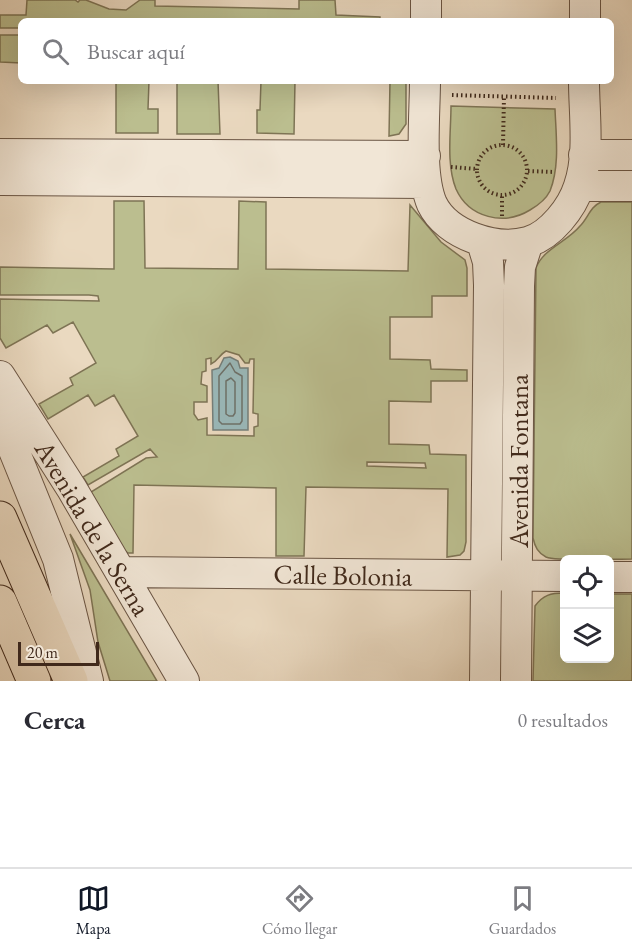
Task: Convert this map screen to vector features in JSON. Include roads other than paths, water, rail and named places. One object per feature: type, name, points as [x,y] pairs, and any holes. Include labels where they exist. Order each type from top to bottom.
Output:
[{"type":"main road","points":[[0,518],[72,681]]},
{"type":"main road","points":[[0,602],[34,681]]},
{"type":"street","points":[[426,0],[426,18]]},
{"type":"street","points":[[585,0],[585,18]]},
{"type":"street","points":[[436,88],[431,168],[433,205],[447,223],[459,232],[492,234],[528,242],[548,230],[567,211],[570,179],[585,155],[573,90]]},
{"type":"street","points":[[0,154],[431,168]]},
{"type":"street","points":[[585,155],[632,155]]},
{"type":"street","points":[[0,180],[431,168]]},
{"type":"street","points":[[570,179],[632,186]]},
{"type":"street","name":"Avenida Fontana","points":[[485,681],[488,262],[492,234]]},
{"type":"street","name":"Avenida Fontana","points":[[516,681],[519,286],[520,267],[528,242]]},
{"type":"street","name":"Avenida de la Serna","points":[[0,376],[72,489],[184,681]]},
{"type":"street","name":"Avenida de la Serna","points":[[0,416],[58,559],[88,681]]},
{"type":"street","name":"Calle Bolonia","points":[[121,572],[560,576]]},
{"type":"street","points":[[614,577],[632,577]]},
{"type":"water","points":[[230,357],[238,361],[240,368],[248,368],[248,430],[213,430],[212,370],[219,368],[224,358]]}]
